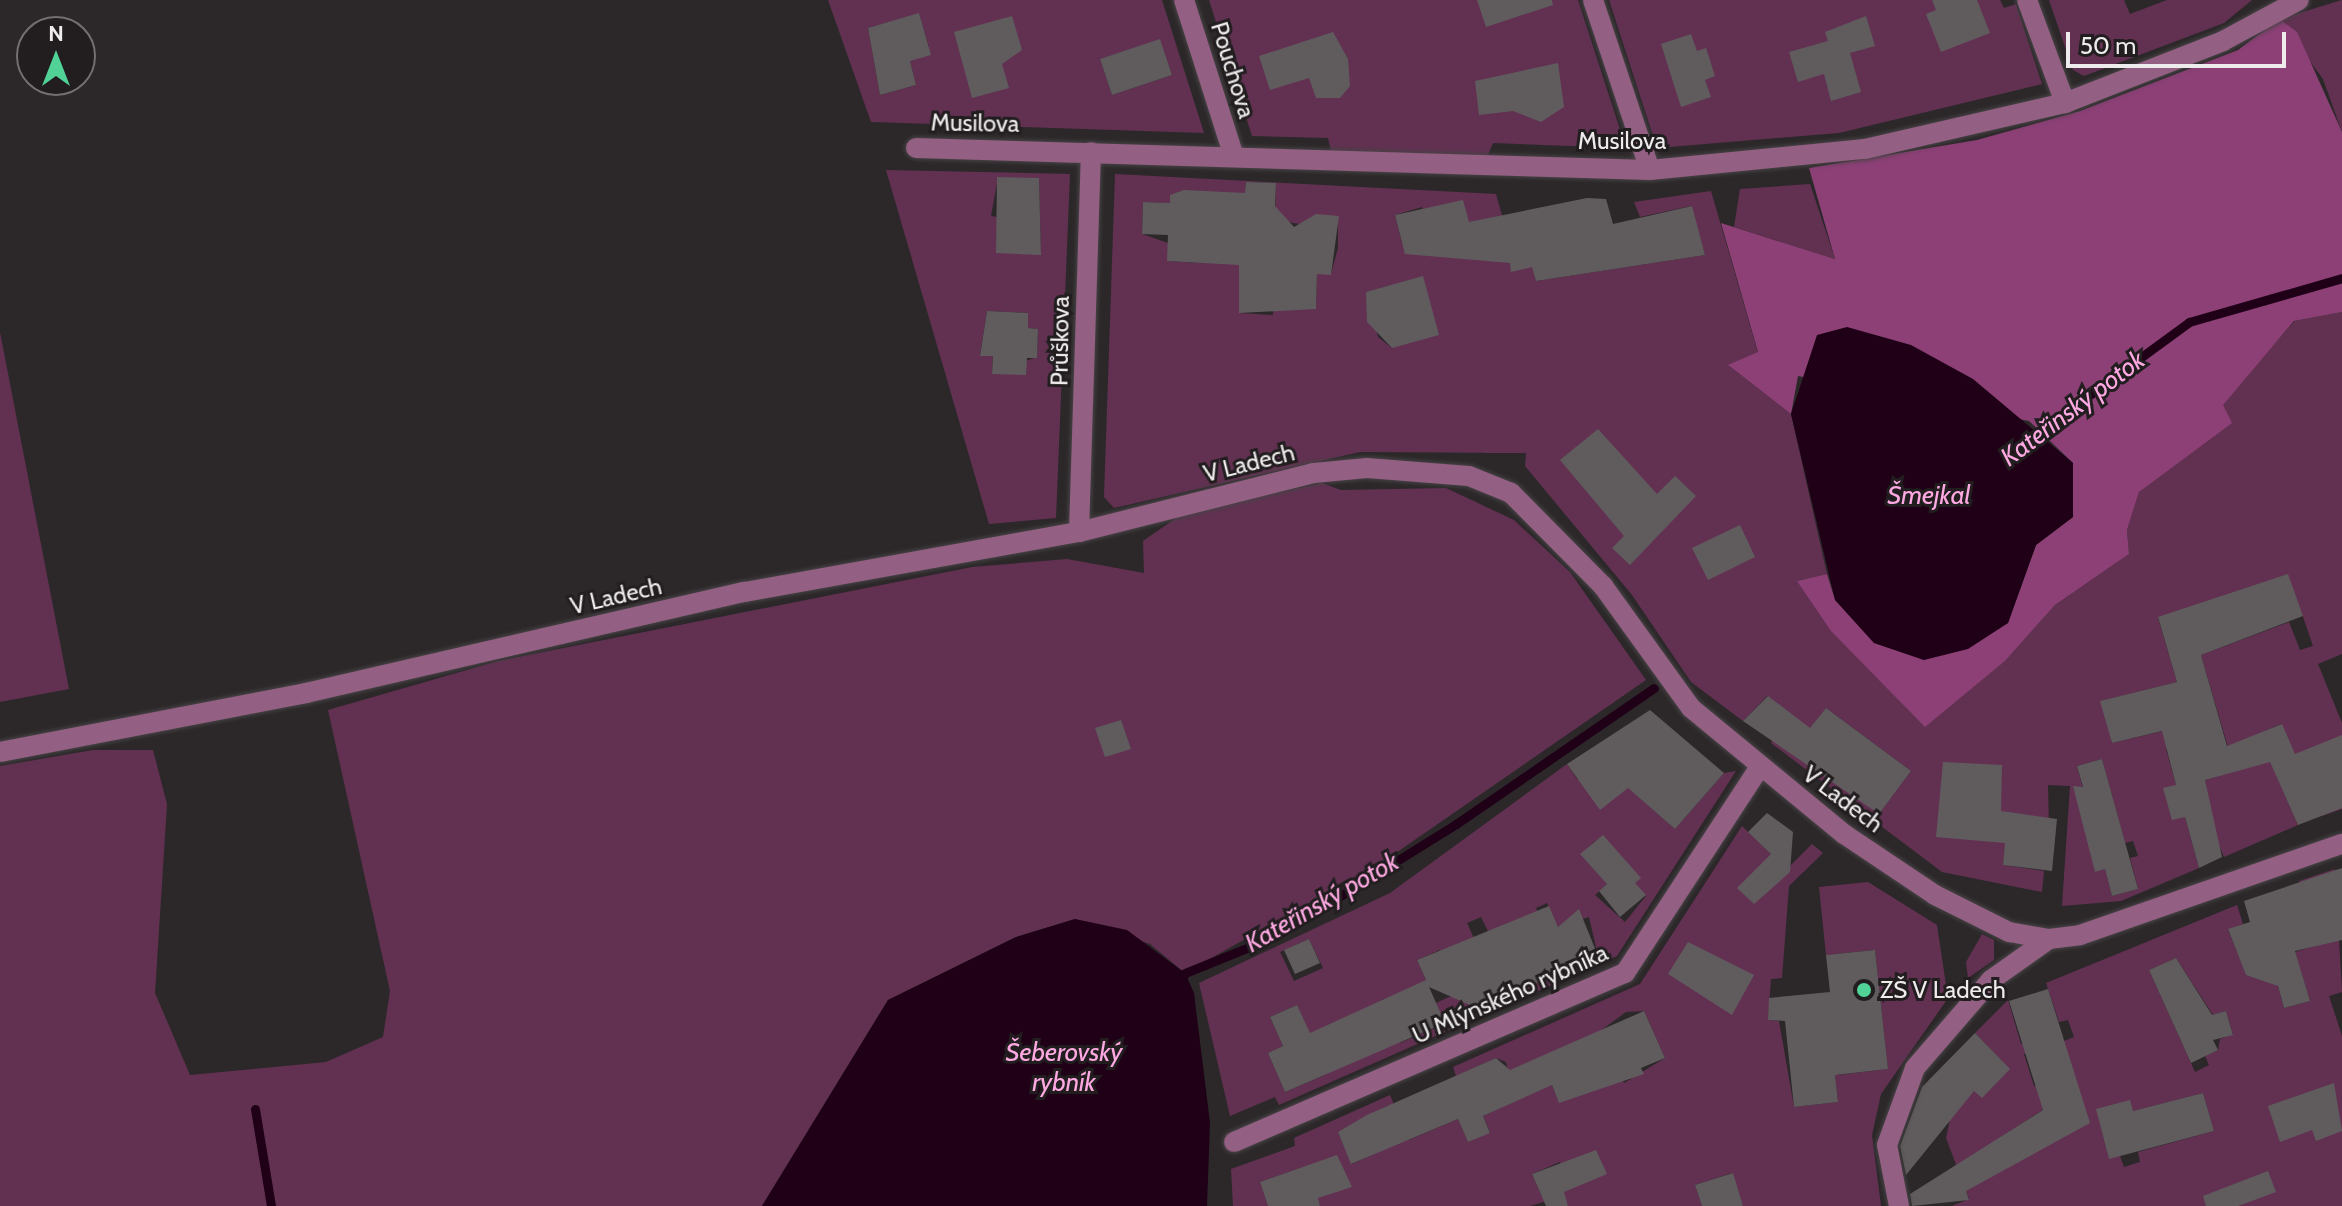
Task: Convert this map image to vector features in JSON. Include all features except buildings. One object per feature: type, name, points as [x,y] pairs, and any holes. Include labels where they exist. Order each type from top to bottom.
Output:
[{"type":"street","name":"Pouchova","points":[[1184,0],[1233,154]]},
{"type":"street","points":[[1593,0],[1650,170]]},
{"type":"street","points":[[2027,0],[2065,103]]},
{"type":"street","name":"Musilova","points":[[916,148],[1233,154],[1650,170],[1865,149],[2065,103],[2223,41],[2299,0]]},
{"type":"street","name":"Průškova","points":[[1079,532],[1091,152]]},
{"type":"street","name":"V Ladech","points":[[0,752],[306,693],[745,592],[1079,532],[1314,473],[1367,468],[1469,476],[1511,493],[1544,518],[1603,586],[1668,684],[1760,767],[1935,895],[2009,932],[2049,939],[2123,922],[2342,844]]},
{"type":"street","name":"U Mlýnského rybníka","points":[[1234,1142],[1625,973],[1760,767]]},
{"type":"street","points":[[1899,1206],[1887,1145],[1915,1068],[1991,980],[2049,939]]},
{"type":"shaded area","points":[[828,0],[1162,0],[1204,133],[871,122]],"holes":[[[919,14],[929,47],[910,61],[916,85],[880,95],[868,28]],[[1160,40],[1172,75],[1112,95],[1100,59]]]},
{"type":"shaded area","points":[[1209,0],[1578,0],[1626,148],[1493,143],[1487,157],[1331,151],[1328,138],[1252,136]]},
{"type":"shaded area","points":[[1609,0],[2000,0],[2004,8],[2016,4],[2042,84],[1839,133],[1657,148]]},
{"type":"shaded area","points":[[2049,0],[2124,0],[2130,14],[2167,0],[2252,0],[2224,23],[2084,76],[2073,70]]},
{"type":"shaded area","points":[[2342,0],[2342,132],[2323,79],[2279,19]]},
{"type":"shaded area","points":[[2279,19],[2297,32],[2342,132],[2342,312],[2294,321],[2223,405],[2232,423],[2139,492],[2127,530],[2129,554],[2055,605],[2006,660],[1925,727],[1831,631],[1797,581],[1827,574],[1835,600],[1874,643],[1924,660],[2008,623],[2036,545],[2073,517],[2073,463],[2029,421],[1798,376],[1791,414],[1728,365],[1758,352],[1721,223],[1835,259],[1809,168],[1977,140],[2080,111],[2238,50]]},
{"type":"shaded area","points":[[886,170],[1070,174],[1056,518],[989,524]],"holes":[[[998,177],[1039,179],[1041,254],[996,252],[998,217],[991,216]],[[987,311],[1028,313],[1028,328],[1038,329],[1037,357],[992,373],[993,356],[980,355]]]},
{"type":"shaded area","points":[[1115,174],[1496,194],[1514,258],[1529,254],[1536,281],[1705,255],[1691,206],[1640,217],[1634,202],[1711,191],[1758,353],[1729,366],[1791,414],[1827,574],[1797,581],[2006,660],[2055,605],[2129,554],[2127,530],[2139,492],[2295,321],[2342,312],[2342,654],[2318,664],[2342,723],[2342,809],[2322,816],[2281,724],[2258,734],[2298,825],[2224,857],[2216,839],[2205,780],[2235,771],[2201,655],[2289,622],[2300,650],[2313,646],[2301,611],[2158,618],[2177,682],[2101,701],[2112,743],[2189,725],[2166,749],[2199,868],[2121,901],[2062,906],[2070,786],[2048,785],[2049,828],[2008,823],[2003,865],[2044,871],[2042,892],[1942,872],[1771,743],[1792,715],[1767,696],[1743,721],[1691,682],[1632,595],[1525,466],[1526,453],[1360,452],[1114,508],[1104,497]],"holes":[[[1246,182],[1276,183],[1275,220],[1306,225],[1312,216],[1338,216],[1338,248],[1331,274],[1317,274],[1316,309],[1274,295],[1273,315],[1239,313]],[[1170,195],[1184,195],[1199,263],[1168,261],[1168,243],[1142,234],[1143,202],[1170,203]],[[1422,207],[1430,236],[1402,243],[1395,215]],[[1423,277],[1392,348],[1378,337],[1366,292]],[[1826,708],[1911,771],[1879,814],[1793,750]],[[2102,759],[2125,843],[2133,841],[2138,856],[2130,858],[2138,889],[2112,896],[2105,869],[2095,871],[2090,852],[2099,850],[2077,766]]]},
{"type":"shaded area","points":[[1810,184],[1835,259],[1734,227],[1740,189]]},
{"type":"shaded area","points":[[0,332],[69,689],[0,702]]},
{"type":"shaded area","points":[[1322,483],[1341,490],[1446,488],[1514,520],[1570,572],[1646,680],[1390,857],[1185,973],[1150,944],[1075,919],[1016,937],[888,1000],[762,1206],[0,1206],[0,766],[93,750],[153,750],[167,804],[155,993],[190,1075],[326,1062],[383,1037],[390,991],[328,710],[498,661],[972,567],[1067,559],[1144,573],[1143,541],[1182,514]]},
{"type":"shaded area","points":[[1613,754],[1625,785],[1675,829],[1724,773],[1736,771],[1617,956],[1279,1105],[1275,1097],[1230,1116],[1199,983],[1390,893],[1567,764],[1577,779]],"holes":[[[1595,841],[1646,896],[1625,922],[1595,895],[1607,884],[1581,854]],[[1547,903],[1558,927],[1589,917],[1598,956],[1563,971],[1536,908]],[[1481,917],[1489,933],[1502,999],[1467,923]],[[1309,939],[1323,968],[1294,981],[1280,952]],[[1440,950],[1493,1003],[1479,1009],[1460,992],[1436,1003],[1444,1024],[1400,1043],[1381,1000],[1429,987],[1417,960]],[[1297,1005],[1327,1074],[1285,1092],[1268,1053],[1283,1046],[1270,1017]]]},
{"type":"shaded area","points":[[1742,826],[1787,869],[1812,844],[1823,853],[1789,886],[1782,978],[1771,979],[1768,1020],[1779,1021],[1794,1107],[1838,1102],[1831,1039],[1838,1075],[1888,1069],[1875,950],[1826,955],[1819,887],[1868,882],[1937,925],[1948,998],[1881,1094],[1872,1135],[1881,1206],[1743,1206],[1732,1173],[1695,1185],[1702,1206],[1568,1206],[1564,1196],[1530,1206],[1320,1206],[1306,1166],[1260,1182],[1268,1206],[1233,1206],[1231,1169],[1295,1146],[1294,1138],[1390,1095],[1409,1140],[1458,1119],[1468,1142],[1490,1132],[1483,1116],[1515,1101],[1506,1062],[1496,1058],[1456,1076],[1453,1067],[1640,984]],"holes":[[[1644,1011],[1665,1058],[1624,1083],[1600,1031],[1626,1012]],[[1540,1057],[1590,1090],[1559,1102]],[[1387,1106],[1403,1141],[1352,1164],[1338,1132]],[[1560,1162],[1570,1185],[1542,1197],[1532,1174]]]},
{"type":"shaded area","points":[[2335,869],[2342,992],[2329,996],[2342,1036],[2342,1206],[1952,1206],[1969,1199],[1946,1138],[1951,1115],[2002,1061],[1975,1033],[2008,1000],[2021,1044],[2035,1040],[2038,1050],[2024,1054],[2034,1086],[2047,1083],[2053,1103],[1964,1161],[2061,1133],[2064,1041],[2074,1037],[2068,1020],[2059,1022],[2046,983],[2237,905],[2243,924],[2228,930],[2246,974],[2277,983],[2284,1008],[2310,1001],[2295,952],[2318,945],[2299,881]],"holes":[[[2176,958],[2213,1015],[2226,1011],[2233,1034],[2220,1039],[2218,1050],[2205,1056],[2209,1065],[2195,1072],[2149,970]],[[2203,1093],[2214,1131],[2138,1152],[2140,1162],[2124,1167],[2120,1156],[2109,1158],[2099,1120]]]},
{"type":"shaded area","points":[[1982,934],[1994,940],[1994,960],[1968,978],[1966,962]]},
{"type":"water","name":"Šmejkal","points":[[1847,327],[1911,345],[1973,379],[2073,463],[2073,517],[2036,545],[2008,623],[1968,649],[1924,660],[1874,643],[1835,600],[1791,414],[1817,335]]},
{"type":"water","name":"Šeberovský rybník","points":[[1075,919],[1127,930],[1185,973],[1194,993],[1210,1123],[1207,1206],[762,1206],[888,1000],[1016,937]]},
{"type":"waterway","name":"Kateřinský potok","points":[[2032,437],[2189,322],[2342,278]]},
{"type":"waterway","name":"Kateřinský potok","points":[[1180,982],[1185,973],[1276,936],[1456,824],[1654,688]]},
{"type":"waterway","points":[[255,1109],[271,1206]]},
{"type":"place","name":"ZŠ V Ladech","points":[[1864,990]]}]
